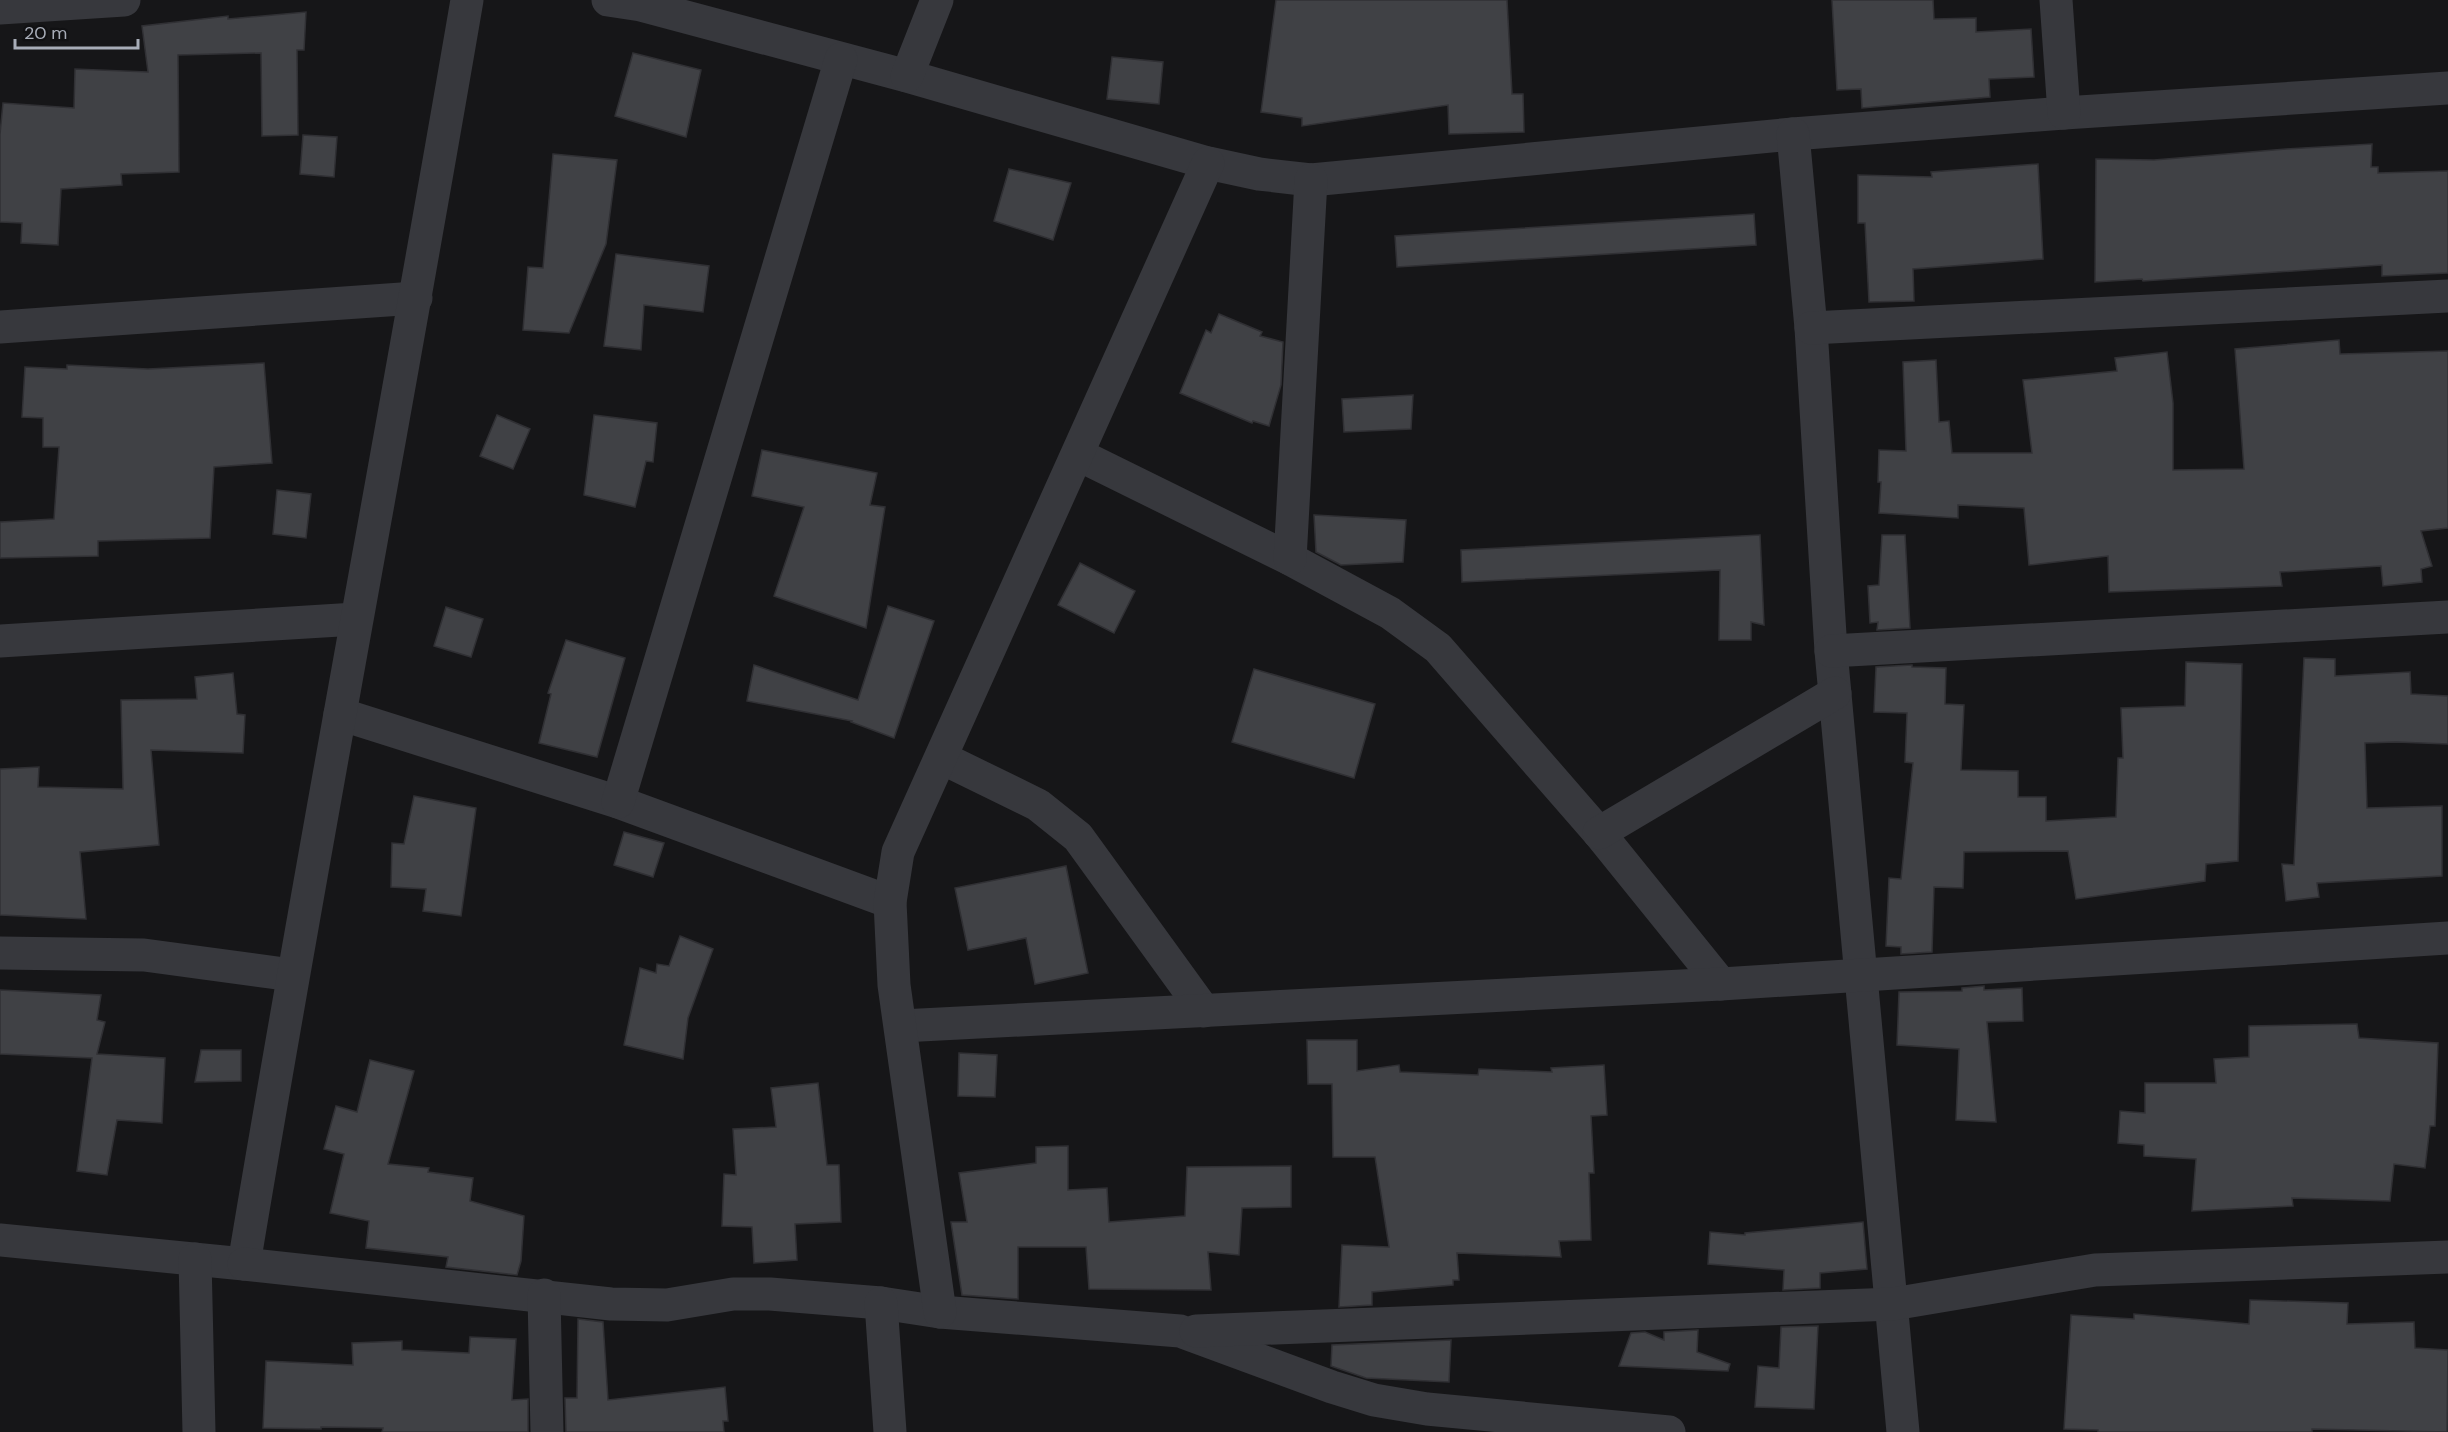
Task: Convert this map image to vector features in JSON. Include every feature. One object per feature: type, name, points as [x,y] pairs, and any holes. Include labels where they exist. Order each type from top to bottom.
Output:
[{"type":"street","points":[[0,8],[124,0]]},
{"type":"street","points":[[244,1264],[292,975],[416,298],[467,0]]},
{"type":"street","points":[[608,0],[642,3],[1208,162],[1258,174],[1311,180],[1793,134],[2064,113],[2448,88]]},
{"type":"street","points":[[907,76],[936,0]]},
{"type":"street","points":[[2056,0],[2064,113]]},
{"type":"street","points":[[618,802],[841,59]]},
{"type":"street","points":[[1793,134],[1811,328],[1831,651],[1903,1432]]},
{"type":"street","points":[[940,1312],[894,985],[890,902],[898,852],[1079,455],[1208,162]]},
{"type":"street","points":[[1290,558],[1311,180]]},
{"type":"street","points":[[1811,328],[2448,296]]},
{"type":"street","points":[[0,327],[416,298]]},
{"type":"street","points":[[1079,455],[1290,558],[1390,613],[1438,648],[1599,833],[1721,984]]},
{"type":"street","points":[[1831,651],[2448,617]]},
{"type":"street","points":[[0,641],[357,619]]},
{"type":"street","points":[[1599,833],[1835,693]]},
{"type":"street","points":[[340,714],[618,802],[890,902]]},
{"type":"street","points":[[942,758],[1038,805],[1078,837],[1204,1011]]},
{"type":"street","points":[[901,1026],[1721,984],[1861,973],[2448,938]]},
{"type":"street","points":[[0,953],[144,955],[292,975]]},
{"type":"street","points":[[0,1240],[640,1306],[667,1305],[733,1294],[770,1294],[881,1303],[940,1312],[1180,1331],[1893,1304],[2095,1270],[2448,1257]]},
{"type":"street","points":[[195,1259],[199,1432]]},
{"type":"street","points":[[544,1295],[547,1432]]},
{"type":"street","points":[[881,1303],[890,1432]]},
{"type":"street","points":[[1180,1331],[1332,1388],[1374,1400],[1427,1409],[1669,1432]]},
{"type":"building","points":[[1276,0],[1507,0],[1512,94],[1523,94],[1524,132],[1449,134],[1448,105],[1302,126],[1302,118],[1261,112]]},
{"type":"building","points":[[1832,0],[1933,0],[1934,19],[1976,18],[1976,32],[2031,29],[2034,77],[1989,79],[1990,97],[1862,108],[1861,89],[1837,90]]},
{"type":"building","points":[[306,12],[304,50],[297,50],[298,135],[262,136],[261,53],[178,55],[179,172],[121,174],[122,185],[61,189],[58,245],[21,243],[22,223],[0,222],[0,134],[3,103],[74,108],[75,69],[148,72],[142,26],[228,16],[228,19]]},
{"type":"building","points":[[633,53],[701,70],[686,137],[615,116]]},
{"type":"building","points":[[1112,57],[1163,62],[1159,104],[1107,99]]},
{"type":"building","points":[[303,135],[337,137],[334,177],[300,174]]},
{"type":"building","points":[[2372,144],[2371,167],[2378,167],[2378,173],[2448,171],[2448,273],[2382,276],[2382,265],[2143,281],[2142,279],[2095,282],[2096,159],[2154,160]]},
{"type":"building","points":[[553,154],[617,160],[606,244],[569,333],[523,330],[528,267],[543,268]]},
{"type":"building","points":[[2038,164],[2043,259],[1913,269],[1914,301],[1869,302],[1865,223],[1858,223],[1858,175],[1932,177],[1931,172]]},
{"type":"building","points":[[1009,169],[1071,183],[1053,240],[994,221]]},
{"type":"building","points":[[1754,214],[1756,245],[1397,267],[1395,236]]},
{"type":"building","points":[[616,254],[709,266],[703,312],[644,305],[641,350],[604,346]]},
{"type":"building","points":[[1219,314],[1262,332],[1260,336],[1283,342],[1281,385],[1269,426],[1253,421],[1252,423],[1180,393],[1206,330],[1211,333]]},
{"type":"building","points":[[2339,340],[2340,354],[2448,351],[2448,528],[2421,531],[2432,566],[2421,569],[2422,582],[2383,586],[2381,566],[2280,572],[2282,586],[2109,592],[2108,556],[2029,565],[2024,508],[1958,505],[1958,518],[1879,513],[1881,482],[1878,482],[1879,450],[1906,451],[1903,362],[1936,360],[1939,422],[1949,421],[1952,453],[2032,453],[2023,380],[2117,371],[2115,358],[2167,352],[2173,403],[2173,470],[2244,469],[2235,349]]},
{"type":"building","points":[[264,363],[272,463],[214,467],[210,538],[98,541],[98,556],[0,558],[0,522],[54,519],[59,447],[43,447],[43,418],[22,417],[25,367],[67,369],[67,365],[148,369]]},
{"type":"building","points":[[1413,395],[1411,429],[1344,432],[1342,399]]},
{"type":"building","points":[[497,415],[530,429],[513,469],[480,456]]},
{"type":"building","points":[[594,415],[657,423],[653,462],[646,461],[635,507],[584,495]]},
{"type":"building","points":[[762,450],[877,473],[870,505],[885,507],[866,628],[774,596],[804,507],[752,496]]},
{"type":"building","points":[[277,490],[311,494],[306,538],[273,534]]},
{"type":"building","points":[[1314,515],[1406,520],[1403,562],[1341,565],[1316,552]]},
{"type":"building","points":[[1760,535],[1764,625],[1751,622],[1751,640],[1719,640],[1720,570],[1462,582],[1461,550]]},
{"type":"building","points":[[1882,535],[1905,535],[1910,628],[1877,630],[1878,622],[1870,623],[1868,586],[1879,585]]},
{"type":"building","points":[[1080,563],[1135,591],[1114,633],[1058,605]]},
{"type":"building","points":[[888,606],[934,621],[894,738],[852,721],[747,701],[754,665],[858,700]]},
{"type":"building","points":[[446,607],[483,619],[471,657],[434,646]]},
{"type":"building","points":[[566,640],[625,658],[597,757],[539,743],[551,694],[548,693]]},
{"type":"building","points":[[2304,658],[2335,659],[2335,676],[2410,672],[2411,694],[2448,696],[2448,744],[2365,743],[2367,808],[2442,806],[2442,876],[2317,883],[2319,897],[2286,901],[2282,864],[2294,865]]},
{"type":"building","points":[[2186,662],[2242,664],[2238,861],[2206,864],[2205,881],[2076,899],[2068,851],[1964,852],[1963,888],[1934,887],[1932,952],[1901,954],[1901,947],[1886,946],[1889,878],[1901,879],[1913,763],[1905,762],[1907,713],[1874,712],[1876,667],[1912,665],[1912,667],[1946,668],[1945,704],[1964,705],[1961,770],[2018,771],[2018,797],[2046,797],[2046,821],[2116,817],[2118,758],[2123,758],[2121,708],[2185,706]]},
{"type":"building","points":[[1254,669],[1375,704],[1354,778],[1232,742]]},
{"type":"building","points":[[233,673],[237,714],[245,715],[243,753],[151,750],[159,845],[80,852],[86,919],[0,915],[0,769],[39,767],[38,787],[123,789],[121,700],[197,699],[195,677]]},
{"type":"building","points":[[414,796],[476,808],[461,916],[423,911],[426,889],[391,887],[392,843],[404,844]]},
{"type":"building","points":[[624,832],[664,843],[653,877],[614,865]]},
{"type":"building","points":[[1066,866],[1088,973],[1035,984],[1026,938],[968,950],[955,888]]},
{"type":"building","points":[[680,936],[713,949],[688,1018],[683,1059],[624,1045],[640,968],[656,973],[657,964],[669,966]]},
{"type":"building","points":[[1984,986],[1984,990],[2022,988],[2023,1021],[1987,1022],[1996,1122],[1956,1120],[1959,1049],[1897,1045],[1899,992],[1962,991],[1962,988]]},
{"type":"building","points":[[0,990],[101,995],[97,1020],[105,1022],[97,1054],[165,1058],[162,1123],[117,1120],[107,1175],[77,1171],[92,1058],[0,1054]]},
{"type":"building","points":[[2357,1024],[2359,1038],[2438,1043],[2435,1126],[2430,1126],[2425,1168],[2394,1164],[2390,1201],[2292,1198],[2293,1206],[2192,1211],[2196,1159],[2144,1156],[2144,1145],[2118,1143],[2120,1111],[2145,1113],[2145,1083],[2216,1083],[2214,1059],[2249,1057],[2249,1026]]},
{"type":"building","points":[[1307,1040],[1357,1040],[1357,1071],[1399,1065],[1400,1072],[1478,1075],[1479,1069],[1552,1072],[1551,1068],[1604,1065],[1607,1115],[1591,1116],[1594,1173],[1589,1173],[1591,1240],[1559,1241],[1561,1257],[1457,1253],[1459,1280],[1453,1280],[1453,1285],[1372,1292],[1372,1305],[1339,1307],[1342,1245],[1389,1247],[1375,1157],[1333,1157],[1332,1084],[1308,1084]]},
{"type":"building","points":[[201,1050],[241,1050],[241,1081],[195,1082]]},
{"type":"building","points":[[959,1053],[997,1055],[995,1097],[958,1096]]},
{"type":"building","points":[[370,1060],[414,1071],[388,1164],[429,1168],[428,1172],[473,1178],[470,1201],[524,1216],[521,1261],[517,1275],[446,1267],[448,1257],[366,1248],[369,1221],[330,1213],[344,1154],[324,1149],[336,1106],[357,1112]]},
{"type":"building","points":[[818,1083],[827,1165],[839,1165],[841,1222],[795,1224],[797,1260],[754,1263],[752,1227],[722,1226],[724,1174],[736,1175],[733,1129],[776,1127],[771,1088]]},
{"type":"building","points":[[1068,1146],[1068,1190],[1107,1188],[1109,1222],[1185,1216],[1187,1167],[1291,1166],[1291,1207],[1242,1208],[1239,1255],[1208,1252],[1211,1290],[1089,1289],[1086,1247],[1018,1247],[1018,1299],[962,1295],[951,1222],[967,1222],[959,1173],[1036,1163],[1036,1147]]},
{"type":"building","points":[[1863,1222],[1867,1269],[1820,1273],[1820,1288],[1783,1290],[1784,1270],[1708,1264],[1710,1232],[1745,1235],[1745,1233]]},
{"type":"building","points":[[2250,1300],[2348,1303],[2347,1324],[2414,1322],[2415,1348],[2448,1350],[2447,1432],[2312,1429],[2312,1432],[2098,1432],[2098,1430],[2064,1429],[2071,1315],[2134,1319],[2134,1314],[2249,1324]]},
{"type":"building","points":[[578,1319],[603,1322],[608,1400],[725,1387],[728,1421],[723,1421],[724,1432],[566,1432],[565,1398],[577,1398]]},
{"type":"building","points":[[1818,1326],[1814,1409],[1755,1407],[1758,1366],[1779,1368],[1781,1327]]},
{"type":"building","points":[[1698,1330],[1697,1352],[1730,1364],[1728,1371],[1619,1366],[1631,1333],[1645,1332],[1664,1340],[1664,1332]]},
{"type":"building","points":[[470,1337],[516,1339],[512,1400],[528,1399],[528,1432],[382,1432],[383,1428],[263,1428],[266,1361],[353,1365],[352,1343],[402,1341],[402,1350],[469,1353]]},
{"type":"building","points":[[1451,1340],[1449,1382],[1366,1378],[1331,1366],[1332,1345]]}]
